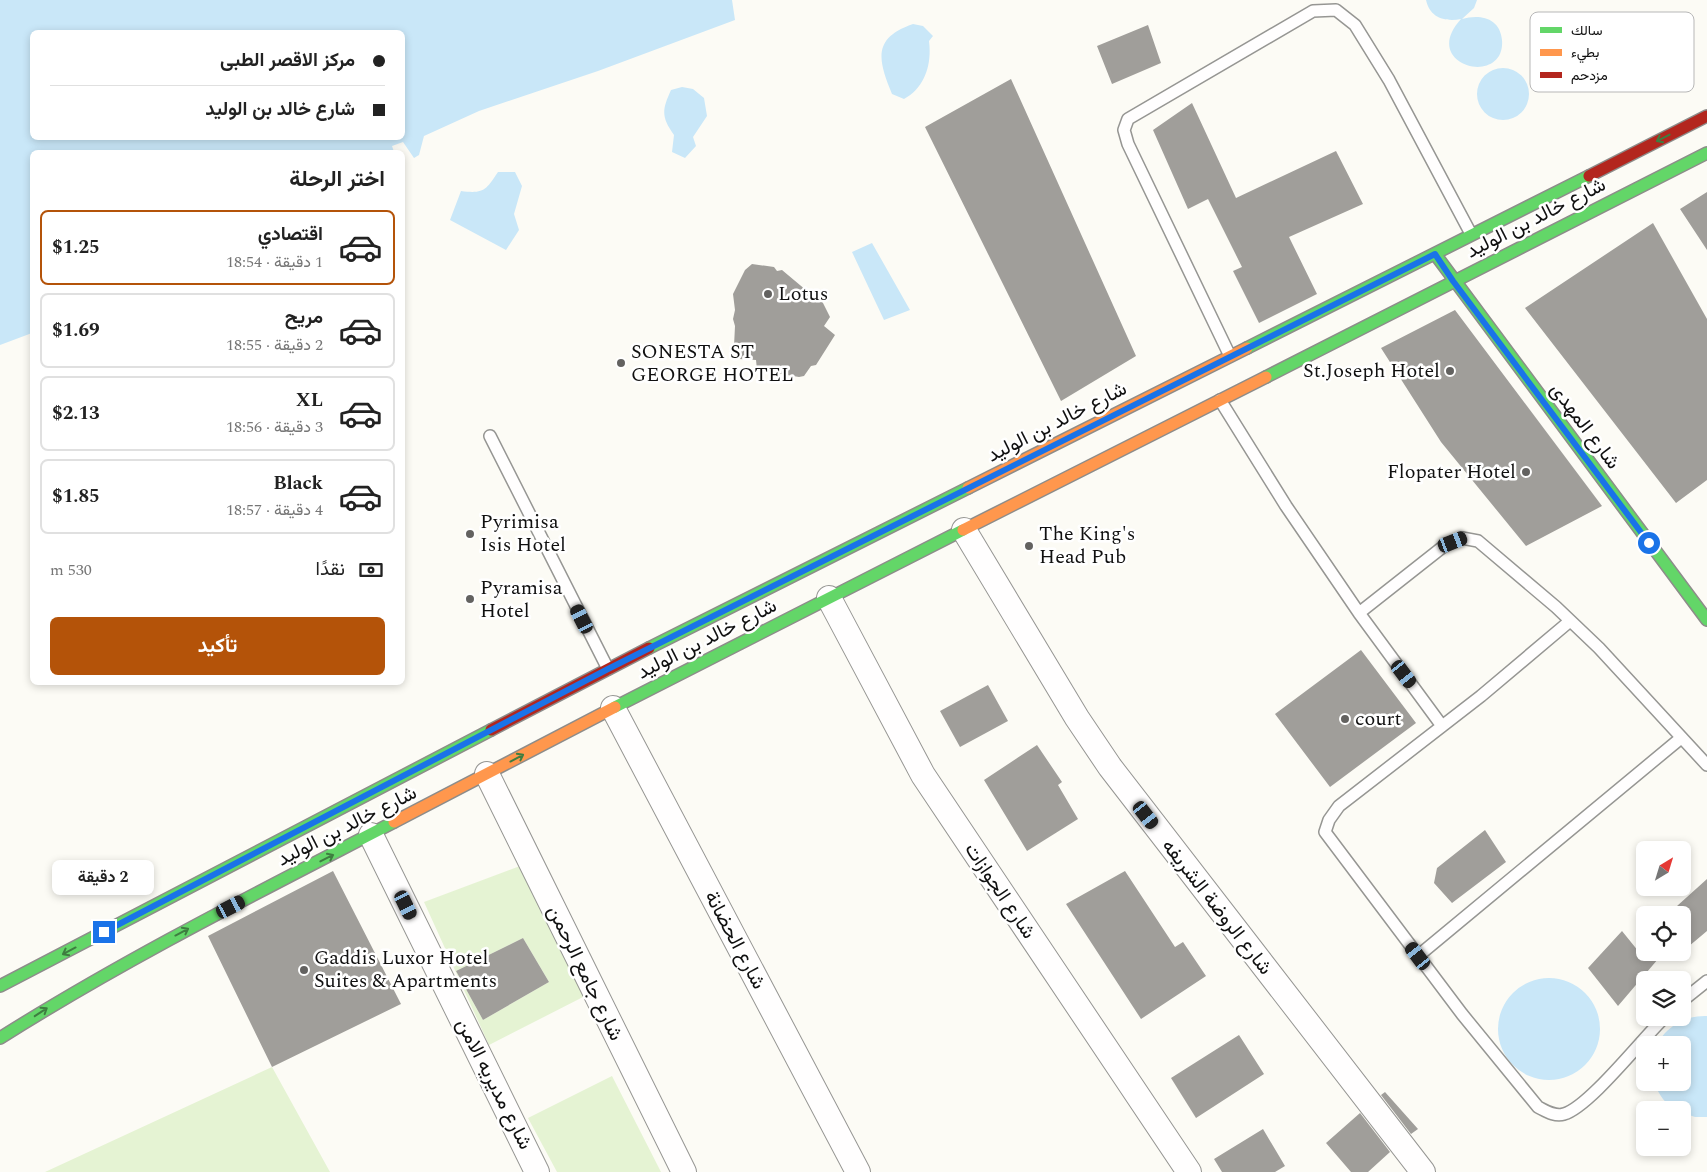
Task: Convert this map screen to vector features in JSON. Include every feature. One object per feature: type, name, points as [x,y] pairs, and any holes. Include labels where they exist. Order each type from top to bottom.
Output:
[{"type":"main road","name":"شارع خالد بن الوليد","points":[[0,986],[608,669],[1232,360],[1472,234],[1707,116]]},
{"type":"main road","name":"شارع خالد بن الوليد","points":[[0,1038],[114,969],[613,708],[1220,400],[1244,382],[1453,281],[1707,153]]},
{"type":"main road","name":"شارع المهدى","points":[[1435,254],[1453,281],[1707,620]]},
{"type":"street","name":"شارع الروضة الشريفه","points":[[964,530],[1072,709],[1110,767],[1423,1172]]},
{"type":"street","name":"شارع الجوازات","points":[[829,598],[923,775],[1189,1172]]},
{"type":"street","name":"شارع الحضانة","points":[[613,708],[858,1172]]},
{"type":"street","name":"شارع جامع الرحمن","points":[[487,774],[684,1172]]},
{"type":"street","name":"شارع مديريه الامن","points":[[371,835],[537,1172]]},
{"type":"lane","points":[[1232,360],[1128,144],[1125,124],[1128,119],[1313,10],[1336,10],[1355,25],[1389,80],[1472,234]]},
{"type":"lane","points":[[1220,400],[1286,506],[1359,613],[1442,726]]},
{"type":"lane","points":[[490,436],[608,669]]},
{"type":"lane","points":[[1359,613],[1444,546],[1462,538],[1478,541],[1599,648],[1707,765]]},
{"type":"lane","points":[[1570,622],[1442,726],[1339,806],[1329,820],[1325,832],[1462,1014],[1538,1107],[1552,1114],[1564,1115],[1584,1102],[1656,1026]]},
{"type":"lane","points":[[1418,956],[1681,738]]},
{"type":"lane","points":[[1691,994],[1707,981]]},
{"type":"green space","points":[[520,866],[585,996],[489,1045],[424,902]],"holes":[[[523,938],[549,982],[483,1020],[456,971]]]},
{"type":"green space","points":[[272,1067],[330,1172],[45,1172]]},
{"type":"green space","points":[[612,1076],[661,1172],[557,1172],[528,1118]]},
{"type":"water","points":[[0,0],[732,0],[735,20],[598,71],[479,111],[424,136],[419,155],[414,158],[403,142],[392,146],[393,150],[30,150],[30,334],[0,345]]},
{"type":"water","points":[[1426,0],[1477,0],[1474,8],[1462,19],[1482,17],[1493,22],[1500,32],[1502,40],[1500,55],[1491,64],[1479,67],[1467,65],[1456,59],[1450,49],[1451,35],[1461,19],[1449,20],[1435,15]]},
{"type":"water","points":[[913,24],[923,26],[933,36],[929,41],[930,50],[926,74],[917,89],[904,99],[892,94],[884,71],[882,51],[890,36]]},
{"type":"water","points":[[1498,68],[1508,68],[1522,75],[1529,89],[1529,99],[1522,113],[1508,120],[1498,120],[1488,116],[1481,109],[1477,99],[1477,89],[1481,79],[1488,72]]},
{"type":"water","points":[[682,87],[693,89],[704,98],[707,116],[693,137],[696,146],[685,158],[672,152],[674,135],[664,113],[671,90]]},
{"type":"water","points":[[498,172],[515,172],[522,186],[514,214],[519,230],[506,250],[450,220],[461,191],[475,192],[484,189]]},
{"type":"water","points":[[872,243],[910,310],[884,320],[852,252]]},
{"type":"water","points":[[1549,978],[1568,982],[1585,993],[1596,1010],[1600,1029],[1596,1048],[1585,1065],[1568,1076],[1549,1080],[1530,1076],[1513,1065],[1502,1048],[1498,1029],[1502,1010],[1513,993],[1530,982]]},
{"type":"water","points":[[1707,1016],[1707,1117],[1691,1116],[1691,1101],[1665,1101],[1659,1091],[1691,1091],[1691,1036],[1663,1036],[1674,1026],[1691,1026],[1691,1017]]},
{"type":"building","points":[[1148,25],[1161,63],[1112,84],[1097,46]]},
{"type":"building","points":[[1011,79],[1136,356],[1061,401],[925,127]]},
{"type":"building","points":[[1192,103],[1236,198],[1336,151],[1363,204],[1289,237],[1317,294],[1259,323],[1233,271],[1242,267],[1208,199],[1188,209],[1153,130]]},
{"type":"building","points":[[1707,192],[1707,250],[1680,209]]},
{"type":"building","points":[[1653,223],[1707,319],[1707,480],[1676,503],[1525,308]]},
{"type":"building","points":[[752,264],[774,267],[777,271],[782,270],[819,301],[822,301],[830,317],[824,326],[835,335],[816,365],[811,366],[804,376],[799,377],[757,370],[756,360],[739,359],[734,346],[735,326],[733,319],[735,310],[733,294],[745,270]]},
{"type":"building","points":[[1455,310],[1602,506],[1526,546],[1441,442],[1381,348]]},
{"type":"building","name":"court","points":[[1361,650],[1416,723],[1330,787],[1275,714]]},
{"type":"building","points":[[988,685],[1008,721],[960,747],[940,711]]},
{"type":"building","points":[[1037,745],[1062,782],[1058,785],[1078,819],[1027,851],[984,780]]},
{"type":"building","points":[[1485,830],[1506,862],[1452,903],[1434,883],[1437,868]]},
{"type":"building","name":"Gaddis Luxor Hotel Suites & Apartments","points":[[333,871],[401,1004],[272,1067],[208,936]]},
{"type":"building","points":[[1125,871],[1175,947],[1183,942],[1206,976],[1141,1019],[1066,904]]},
{"type":"building","points":[[1707,879],[1707,931],[1691,944],[1691,906],[1677,906],[1688,896],[1691,896],[1691,893]]},
{"type":"building","points":[[1622,931],[1636,948],[1636,961],[1656,961],[1648,971],[1636,971],[1636,985],[1618,1006],[1588,968]]},
{"type":"building","points":[[523,938],[549,982],[483,1020],[456,971]]},
{"type":"building","points":[[1239,1035],[1264,1074],[1196,1118],[1171,1078]]},
{"type":"building","points":[[1385,1092],[1418,1129],[1411,1134],[1381,1095]]},
{"type":"building","points":[[1360,1113],[1390,1152],[1368,1172],[1351,1172],[1326,1143]]},
{"type":"building","points":[[1263,1129],[1285,1166],[1275,1172],[1222,1172],[1214,1159]]},
{"type":"traffic: fast","points":[[1266,377],[1707,153]]},
{"type":"traffic: fast","points":[[1247,348],[1589,176]]},
{"type":"traffic: fast","points":[[1435,254],[1707,620]]},
{"type":"traffic: fast","points":[[649,648],[968,488]]},
{"type":"traffic: fast","points":[[615,707],[963,530]]},
{"type":"traffic: fast","points":[[0,986],[491,730]]},
{"type":"traffic: fast","points":[[0,1038],[145,953],[394,822]]},
{"type":"traffic: slow","points":[[968,488],[1247,348]]},
{"type":"traffic: slow","points":[[963,530],[1266,377]]},
{"type":"traffic: slow","points":[[394,822],[615,707]]},
{"type":"traffic: jam","points":[[1589,176],[1707,116]]},
{"type":"traffic: jam","points":[[491,730],[649,648]]},
{"type":"place","name":"Lotus","points":[[768,294]]},
{"type":"place","name":"SONESTA ST GEORGE HOTEL","points":[[621,363]]},
{"type":"place","name":"St.Joseph Hotel","points":[[1450,371]]},
{"type":"place","name":"Flopater Hotel","points":[[1526,472]]},
{"type":"place","name":"Pyrimisa Isis Hotel","points":[[470,534]]},
{"type":"place","name":"The King's Head Pub","points":[[1029,546]]},
{"type":"place","name":"Pyramisa Hotel","points":[[470,599]]},
{"type":"place","name":"court","points":[[1345,719]]},
{"type":"place","name":"Gaddis Luxor Hotel Suites & Apartments","points":[[304,970]]},
{"type":"route","points":[[104,932],[608,669],[1435,254],[1453,281],[1649,543]]}]
